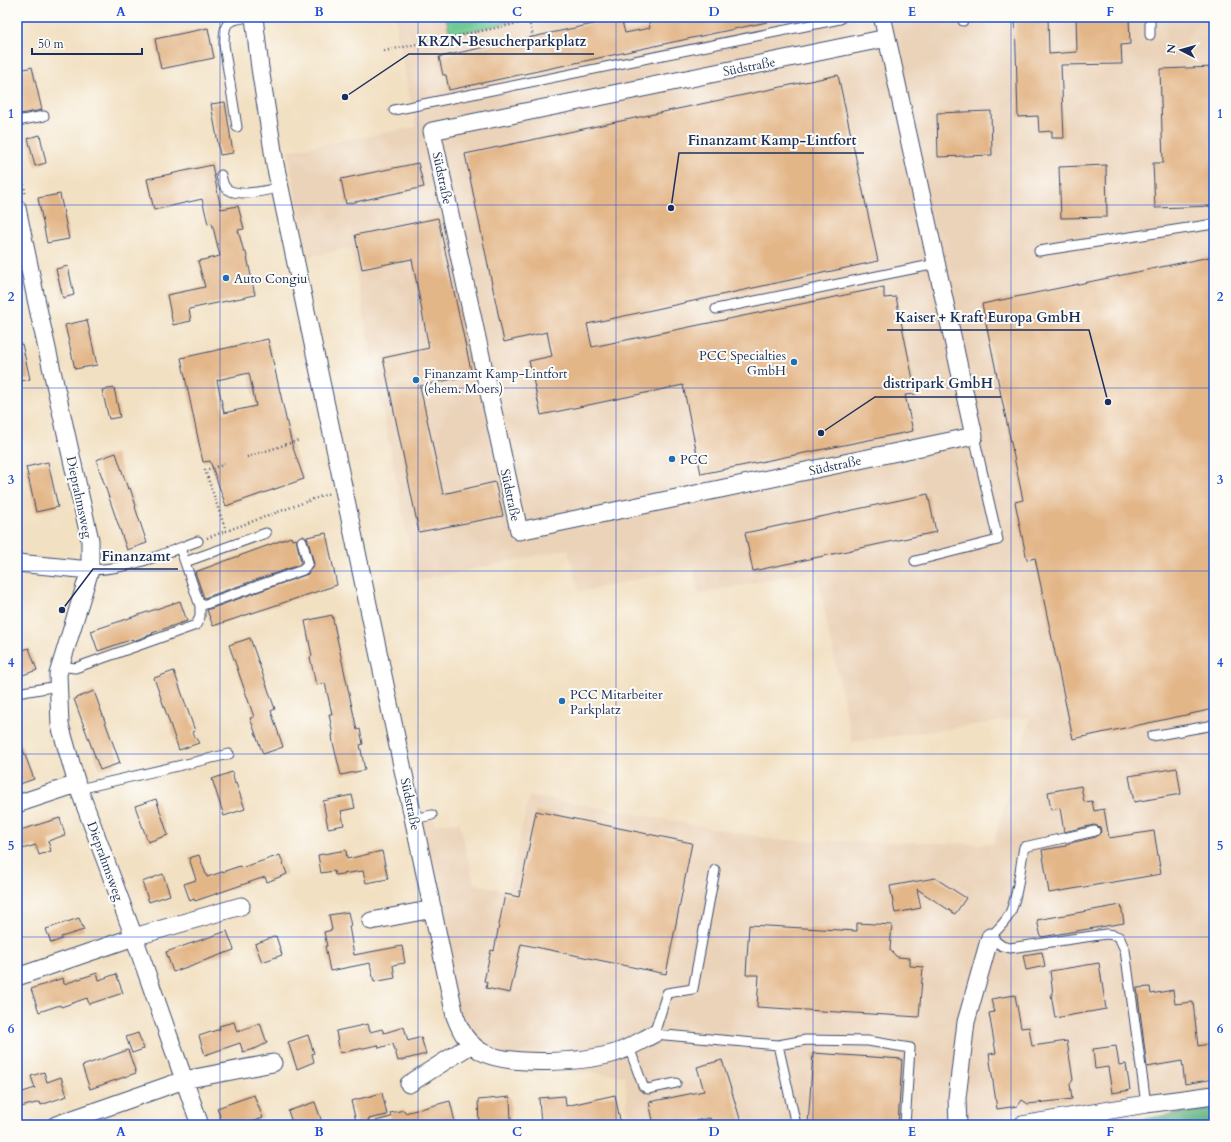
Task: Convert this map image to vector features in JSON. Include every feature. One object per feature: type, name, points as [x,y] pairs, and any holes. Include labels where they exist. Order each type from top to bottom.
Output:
[{"type":"street","name":"Südstraße","points":[[254,17],[260,68],[276,164],[455,1016],[462,1033],[482,1052],[499,1058],[515,1061],[582,1060],[617,1053],[654,1034]]},
{"type":"street","points":[[883,20],[974,436]]},
{"type":"street","name":"Südstraße","points":[[887,38],[432,131],[519,531],[974,436]]},
{"type":"street","name":"Dieprahmsweg","points":[[17,208],[90,540],[90,570],[58,674],[60,725],[78,787],[134,937],[200,1125]]},
{"type":"street","points":[[17,563],[90,570]]},
{"type":"street","points":[[17,804],[78,787]]},
{"type":"street","points":[[17,977],[134,937],[241,906]]},
{"type":"street","points":[[371,921],[433,909]]},
{"type":"street","points":[[958,1125],[957,1098],[966,1022],[990,937]]},
{"type":"street","points":[[409,1084],[472,1044]]},
{"type":"street","points":[[56,1125],[184,1080],[273,1063]]},
{"type":"street","points":[[1022,1125],[1146,1104],[1214,1095]]},
{"type":"lane","points":[[237,127],[224,45],[224,32],[227,23],[231,20],[250,17]]},
{"type":"lane","points":[[394,110],[840,19],[840,17]]},
{"type":"lane","points":[[1150,17],[1150,35]]},
{"type":"lane","points":[[17,120],[44,116]]},
{"type":"lane","points":[[221,176],[224,186],[233,192],[261,192],[281,187]]},
{"type":"lane","points":[[1039,251],[1214,224]]},
{"type":"lane","points":[[716,309],[936,264]]},
{"type":"lane","points":[[915,561],[998,540],[974,436]]},
{"type":"lane","points":[[185,562],[266,533]]},
{"type":"lane","points":[[90,570],[110,570],[138,564],[198,541]]},
{"type":"lane","points":[[200,606],[303,570],[308,563],[302,541]]},
{"type":"lane","points":[[60,666],[75,668],[196,625],[200,617],[200,606],[180,548]]},
{"type":"lane","points":[[17,693],[58,686]]},
{"type":"lane","points":[[1152,736],[1214,725]]},
{"type":"lane","points":[[78,787],[229,754]]},
{"type":"lane","points":[[414,820],[432,815]]},
{"type":"lane","points":[[1095,831],[1024,847],[1014,902],[1004,923],[990,937],[1002,946],[1010,948],[1106,934],[1119,937],[1125,950],[1146,1104]]},
{"type":"lane","points":[[715,870],[693,989],[667,993],[654,1034],[778,1045],[806,1040],[868,1041],[910,1048],[905,1125]]},
{"type":"lane","points":[[778,1045],[796,1125]]},
{"type":"lane","points":[[629,1047],[643,1086],[648,1089],[676,1083]]},
{"type":"path","points":[[528,17],[533,37]]},
{"type":"path","points":[[384,51],[549,17]]},
{"type":"path","points":[[247,457],[300,440]]},
{"type":"path","points":[[226,530],[205,470],[228,464]]},
{"type":"path","points":[[198,541],[344,488]]},
{"type":"shaded area","points":[[396,17],[1214,17],[1214,1097],[1035,1125],[628,1125],[625,1076],[589,1072],[532,1073],[494,1065],[473,1056],[456,1039],[447,1017],[403,822],[432,815],[435,825],[459,821],[474,884],[508,891],[529,796],[610,809],[776,840],[993,844],[1030,717],[852,742],[816,570],[699,594],[693,567],[579,592],[568,549],[416,581],[351,248],[307,257],[288,151],[416,127],[397,32]]},
{"type":"green space","points":[[446,17],[519,17],[520,20],[450,35]]},
{"type":"green space","points":[[1214,1108],[1214,1125],[1049,1125],[1142,1119]]},
{"type":"building","points":[[648,17],[767,17],[767,22],[449,90],[446,75],[443,75],[439,57],[621,18],[625,33],[650,28]]},
{"type":"building","points":[[1015,17],[1048,17],[1049,54],[1077,52],[1076,17],[1129,17],[1130,44],[1121,45],[1122,64],[1061,65],[1064,138],[1052,138],[1052,131],[1039,132],[1038,116],[1018,117]]},
{"type":"building","points":[[208,28],[214,58],[161,69],[155,39]]},
{"type":"building","points":[[32,67],[42,110],[20,114],[17,103],[17,71]]},
{"type":"building","points":[[1214,67],[1214,206],[1155,208],[1153,163],[1163,163],[1160,69]]},
{"type":"building","points":[[838,75],[878,261],[587,324],[592,347],[884,287],[884,298],[896,297],[916,394],[905,395],[913,431],[701,474],[683,385],[541,415],[529,361],[552,356],[547,332],[504,342],[465,154]]},
{"type":"building","points":[[225,102],[233,153],[220,155],[211,104]]},
{"type":"building","points":[[991,111],[992,155],[938,157],[937,113]]},
{"type":"building","points":[[40,135],[46,163],[35,166],[28,138]]},
{"type":"building","points":[[418,163],[424,187],[346,204],[341,179]]},
{"type":"building","points":[[212,165],[221,209],[238,206],[244,229],[238,230],[244,252],[246,252],[255,295],[189,309],[191,321],[173,325],[167,295],[205,287],[198,261],[220,256],[212,223],[208,224],[202,199],[154,210],[147,179]]},
{"type":"building","points":[[1106,165],[1107,217],[1061,218],[1059,167]]},
{"type":"building","points":[[60,194],[69,239],[47,243],[38,198]]},
{"type":"building","name":"Finanzamt Kamp-Lintfort (ehem. Moers)","points":[[438,218],[472,375],[420,386],[443,494],[495,482],[503,516],[419,532],[383,358],[429,348],[412,259],[362,269],[355,235]]},
{"type":"building","points":[[1214,256],[1214,709],[1073,739],[1035,558],[1027,560],[1015,502],[1023,500],[982,304]]},
{"type":"building","points":[[68,266],[74,295],[63,298],[56,269]]},
{"type":"building","points":[[87,320],[97,365],[75,369],[65,325]]},
{"type":"building","points":[[268,339],[292,445],[304,479],[226,506],[210,461],[203,462],[181,358]],"holes":[[[249,373],[256,406],[224,413],[217,380]]]},
{"type":"building","points":[[22,344],[30,379],[17,382],[17,345]]},
{"type":"building","points":[[114,388],[120,417],[109,419],[102,390]]},
{"type":"building","points":[[116,453],[128,489],[130,488],[147,543],[127,550],[96,460]]},
{"type":"building","points":[[48,462],[58,507],[36,512],[26,467]]},
{"type":"building","points":[[928,494],[936,532],[753,571],[745,533]]},
{"type":"building","points":[[326,533],[337,585],[213,626],[207,610],[308,574],[314,564],[307,537]]},
{"type":"building","points":[[291,537],[292,540],[296,539],[301,562],[299,565],[204,598],[195,572]]},
{"type":"building","points":[[180,601],[187,621],[133,641],[133,639],[98,651],[91,631]]},
{"type":"building","points":[[332,615],[357,730],[360,729],[363,744],[360,745],[365,770],[341,775],[333,743],[329,714],[332,714],[325,683],[316,685],[305,621]]},
{"type":"building","points":[[250,638],[275,709],[271,711],[283,747],[263,754],[250,718],[254,717],[229,645]]},
{"type":"building","points":[[29,648],[37,670],[17,677],[17,652]]},
{"type":"building","points":[[174,671],[195,731],[192,732],[199,743],[179,750],[154,678]]},
{"type":"building","points":[[94,691],[120,763],[100,770],[74,699]]},
{"type":"building","points":[[17,739],[19,739],[34,779],[17,785]]},
{"type":"building","points":[[1177,768],[1181,794],[1134,802],[1129,776]]},
{"type":"building","points":[[232,772],[245,809],[224,816],[212,779]]},
{"type":"building","points":[[1081,786],[1084,802],[1092,801],[1094,811],[1104,809],[1109,838],[1154,831],[1161,874],[1049,893],[1042,850],[1066,846],[1066,844],[1096,837],[1101,832],[1100,827],[1094,825],[1064,832],[1060,808],[1051,810],[1048,792]]},
{"type":"building","points":[[352,795],[355,808],[341,811],[344,825],[328,828],[323,801]]},
{"type":"building","points":[[156,799],[168,835],[148,842],[135,806]]},
{"type":"building","points":[[536,811],[692,843],[666,974],[521,944],[510,993],[486,988],[487,982],[484,981],[491,950],[494,951],[505,894],[519,897]]},
{"type":"building","points":[[60,818],[65,835],[48,841],[51,851],[39,855],[36,845],[22,849],[21,847],[17,848],[17,831]]},
{"type":"building","points":[[346,850],[347,859],[382,851],[388,879],[366,883],[363,871],[335,875],[334,871],[321,873],[318,855]]},
{"type":"building","points":[[199,855],[207,877],[280,855],[287,874],[267,882],[265,877],[195,901],[194,899],[190,901],[184,884],[196,880],[189,858]]},
{"type":"building","points":[[163,874],[170,895],[149,902],[142,882]]},
{"type":"building","points":[[935,878],[966,898],[955,914],[917,889],[921,908],[895,913],[890,886]]},
{"type":"building","points":[[1121,905],[1124,923],[1041,937],[1037,920]]},
{"type":"building","points":[[348,912],[354,955],[402,946],[405,963],[393,965],[395,978],[374,982],[370,963],[330,971],[324,932],[332,930],[329,915]]},
{"type":"building","points":[[79,918],[84,930],[61,937],[62,939],[51,943],[46,929]]},
{"type":"building","points":[[857,923],[892,925],[890,950],[897,957],[910,958],[910,966],[923,967],[919,1017],[757,1007],[759,975],[746,975],[749,925],[857,931]]},
{"type":"building","points":[[227,931],[234,950],[173,972],[166,952]]},
{"type":"building","points":[[276,936],[282,955],[262,962],[255,944]]},
{"type":"building","points":[[1042,952],[1045,966],[1026,970],[1023,955]]},
{"type":"building","points":[[1099,963],[1106,1009],[1055,1018],[1051,994],[1053,994],[1050,971]]},
{"type":"building","points":[[97,973],[99,980],[116,974],[123,993],[89,1004],[87,998],[61,1007],[60,1005],[39,1012],[31,989],[63,978],[64,984]]},
{"type":"building","points":[[1150,987],[1151,994],[1173,990],[1175,1004],[1193,1002],[1198,1046],[1214,1043],[1214,1079],[1185,1084],[1182,1061],[1147,1067],[1137,988]]},
{"type":"building","points":[[1015,995],[1021,1028],[1029,1027],[1032,1046],[1067,1041],[1073,1080],[1070,1084],[1072,1099],[1028,1104],[1022,1100],[1018,1106],[997,1109],[989,1054],[996,1053],[989,1013],[994,1012],[991,999]]},
{"type":"building","points":[[234,1022],[237,1032],[260,1023],[267,1043],[243,1052],[240,1043],[205,1055],[199,1036],[220,1029],[219,1026]]},
{"type":"building","points":[[368,1024],[370,1032],[382,1029],[384,1033],[404,1027],[408,1041],[421,1037],[426,1054],[398,1061],[393,1044],[379,1048],[378,1045],[340,1053],[336,1031]]},
{"type":"building","points":[[138,1033],[144,1049],[132,1053],[126,1037]]},
{"type":"building","points":[[308,1035],[314,1053],[312,1054],[314,1062],[297,1069],[288,1042]]},
{"type":"building","points":[[1116,1046],[1119,1065],[1126,1064],[1130,1090],[1112,1093],[1108,1067],[1095,1069],[1093,1049]]},
{"type":"building","points":[[128,1050],[136,1073],[90,1089],[82,1066]]},
{"type":"building","points":[[813,1053],[902,1059],[898,1125],[808,1125]]},
{"type":"building","points":[[722,1060],[742,1125],[712,1125],[710,1118],[672,1125],[654,1125],[649,1102],[704,1091],[697,1067]]},
{"type":"building","points":[[44,1072],[47,1082],[61,1077],[67,1096],[41,1105],[40,1102],[17,1108],[17,1094],[35,1088],[31,1076]]},
{"type":"building","points":[[382,1093],[387,1115],[368,1119],[370,1125],[357,1125],[351,1101]]},
{"type":"building","points":[[254,1095],[263,1118],[242,1125],[223,1125],[217,1108]]},
{"type":"building","points":[[615,1095],[621,1125],[541,1125],[539,1098],[565,1096],[566,1106]]},
{"type":"building","points":[[510,1097],[511,1122],[491,1122],[492,1125],[479,1125],[478,1100]]},
{"type":"building","points":[[450,1101],[455,1122],[445,1125],[376,1125],[376,1121],[391,1117],[390,1113],[404,1110],[405,1113]]},
{"type":"building","points":[[315,1102],[323,1125],[293,1125],[288,1111]]},
{"type":"place","name":"KRZN-Besucherparkplatz","points":[[345,97]]},
{"type":"place","name":"Finanzamt Kamp-Lintfort","points":[[671,208]]},
{"type":"place","name":"Auto Congiu","points":[[226,278]]},
{"type":"place","name":"PCC Specialties GmbH","points":[[794,362]]},
{"type":"place","name":"Finanzamt Kamp-Lintfort (ehem. Moers)","points":[[416,380]]},
{"type":"place","name":"Kaiser + Kraft Europa GmbH","points":[[1108,402]]},
{"type":"place","name":"distripark GmbH","points":[[821,433]]},
{"type":"place","name":"PCC","points":[[672,459]]},
{"type":"place","name":"Finanzamt","points":[[62,610]]},
{"type":"place","name":"PCC Mitarbeiter Parkplatz","points":[[562,701]]}]
